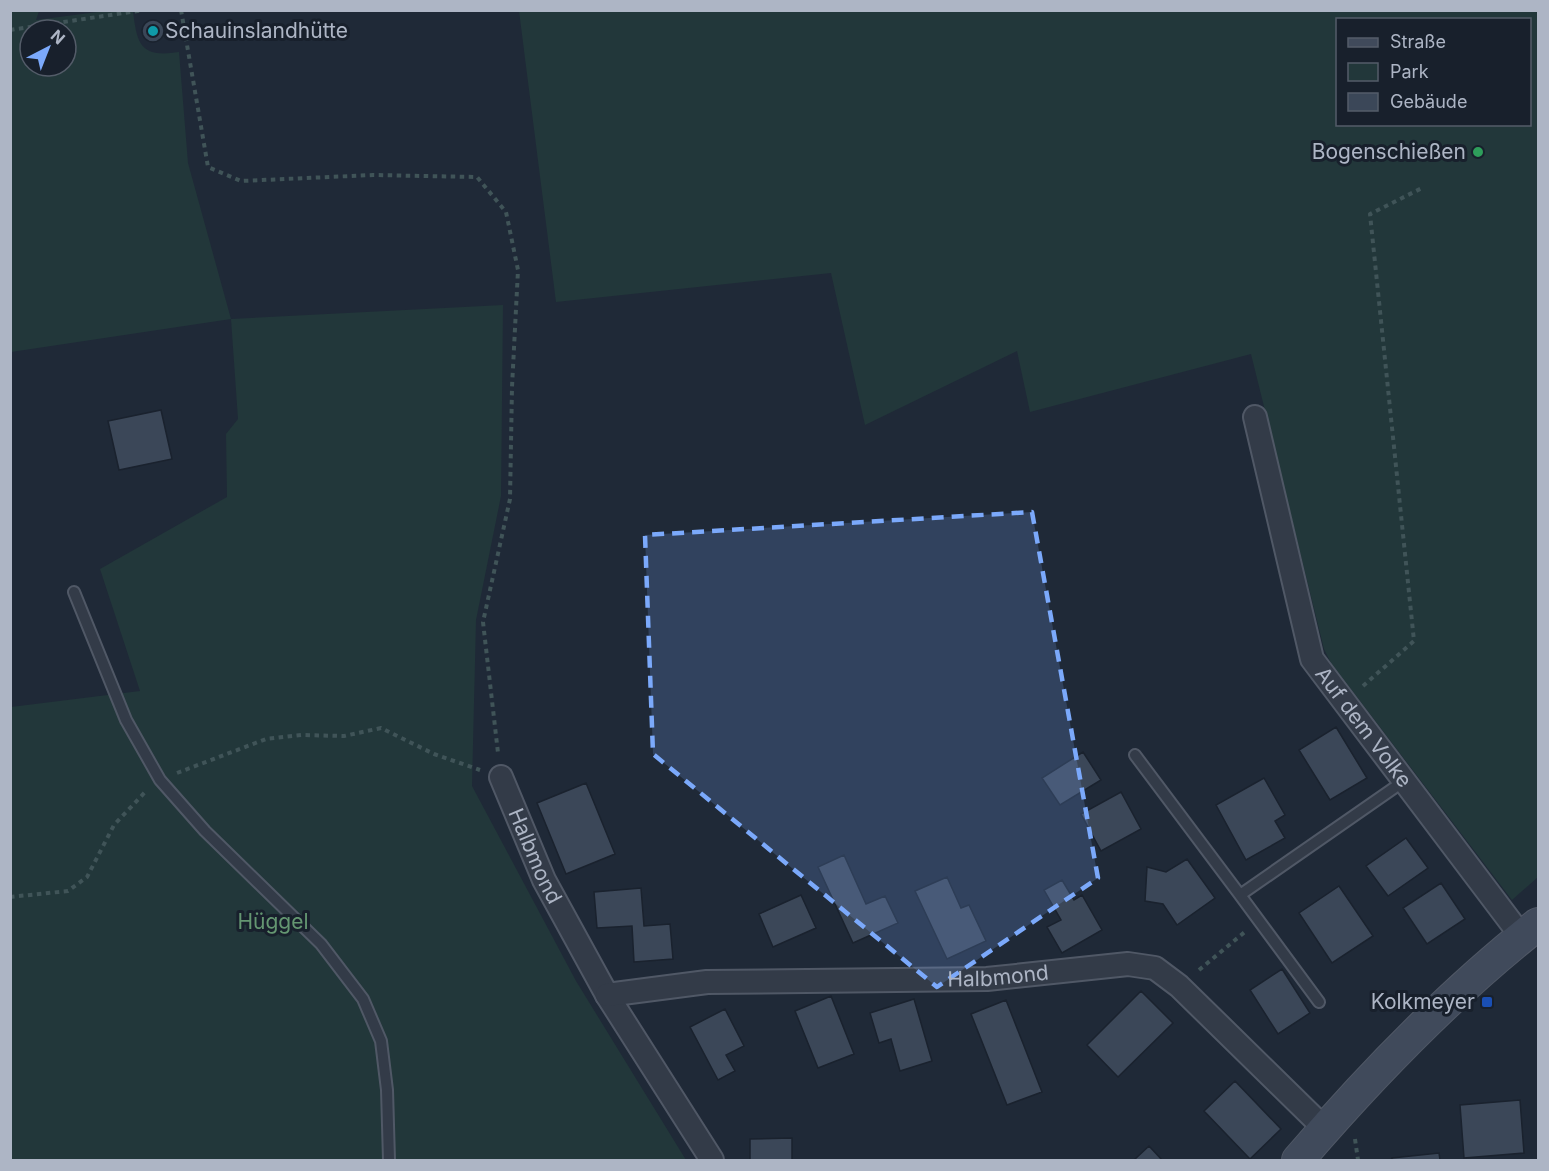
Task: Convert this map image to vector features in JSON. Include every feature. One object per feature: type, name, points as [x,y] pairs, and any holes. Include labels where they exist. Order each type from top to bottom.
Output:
[{"type":"street","name":"Auf dem Volke","points":[[1255,417],[1311,659],[1404,781],[1530,931]]},
{"type":"street","name":"Halbmond","points":[[501,777],[544,880],[607,995],[712,1161]]},
{"type":"street","points":[[1298,1161],[1410,1039],[1470,981],[1530,931]]},
{"type":"street","name":"Halbmond","points":[[607,995],[706,982],[987,979],[1128,964],[1155,968],[1179,986],[1325,1129]]},
{"type":"lane","points":[[74,592],[126,720],[160,780],[205,831],[321,944],[363,999],[381,1041],[387,1090],[389,1161]]},
{"type":"lane","points":[[1135,754],[1319,1002]]},
{"type":"lane","points":[[1240,895],[1404,781]]},
{"type":"path","points":[[10,30],[144,10]]},
{"type":"path","points":[[10,897],[68,891],[87,877],[114,825],[142,794],[160,780],[266,739],[301,735],[344,736],[381,728],[434,753],[501,777],[483,622],[510,499],[512,387],[518,270],[506,212],[477,177],[373,175],[241,181],[208,167],[181,10]]},
{"type":"path","points":[[1345,702],[1414,641],[1370,214],[1422,188]]},
{"type":"path","points":[[1179,986],[1259,921]]},
{"type":"highlighted area","points":[[1032,512],[1098,878],[937,987],[653,754],[645,535]]},
{"type":"green space","points":[[11,11],[39,11],[37,18],[18,18],[18,78],[78,78],[78,18],[51,18],[105,11],[133,11],[139,40],[143,46],[156,53],[179,52],[188,163],[231,319],[11,352]]},
{"type":"green space","points":[[519,11],[1538,11],[1538,877],[1512,900],[1331,663],[1324,649],[1251,354],[1030,412],[1017,351],[865,425],[831,273],[556,302]]},
{"type":"green space","name":"Hüggel","points":[[503,305],[501,496],[476,620],[472,786],[576,981],[686,1160],[11,1160],[11,707],[140,691],[100,569],[227,497],[226,434],[238,419],[231,319]]},
{"type":"building","name":"Schauinslandhütte","points":[[153,20],[161,23],[164,31],[161,39],[153,42],[145,39],[142,31],[145,23]]},
{"type":"building","points":[[161,410],[172,459],[119,470],[108,421]]},
{"type":"building","points":[[1336,727],[1367,778],[1330,800],[1299,750]]},
{"type":"building","points":[[1083,752],[1101,780],[1060,805],[1042,778]]},
{"type":"building","points":[[1264,778],[1285,815],[1275,821],[1285,838],[1246,860],[1216,805]]},
{"type":"building","points":[[586,783],[615,854],[566,874],[537,803]]},
{"type":"building","points":[[1121,792],[1141,829],[1101,851],[1081,814]]},
{"type":"building","points":[[1406,838],[1428,868],[1388,896],[1366,866]]},
{"type":"building","points":[[844,855],[866,904],[885,896],[898,923],[853,943],[818,867]]},
{"type":"building","points":[[1187,859],[1215,898],[1177,925],[1163,904],[1145,901],[1147,867],[1166,872]]},
{"type":"building","points":[[947,877],[961,908],[969,905],[986,941],[947,959],[915,891]]},
{"type":"building","points":[[1062,880],[1074,900],[1082,895],[1102,930],[1062,953],[1047,927],[1061,920],[1044,890]]},
{"type":"building","points":[[1441,883],[1465,919],[1427,944],[1403,908]]},
{"type":"building","points":[[1339,886],[1373,936],[1332,963],[1299,913]]},
{"type":"building","points":[[641,888],[644,926],[670,924],[673,959],[634,962],[632,926],[597,928],[594,892]]},
{"type":"building","points":[[801,895],[816,928],[773,947],[759,914]]},
{"type":"building","points":[[1282,969],[1310,1013],[1278,1034],[1250,990]]},
{"type":"building","points":[[1141,991],[1173,1023],[1118,1077],[1087,1045]]},
{"type":"building","points":[[831,996],[854,1054],[818,1068],[795,1011]]},
{"type":"building","points":[[914,999],[932,1061],[900,1071],[891,1039],[879,1043],[870,1013]]},
{"type":"building","points":[[1006,1000],[1042,1092],[1007,1105],[971,1014]]},
{"type":"building","points":[[725,1009],[744,1046],[726,1055],[735,1071],[718,1080],[690,1027]]},
{"type":"building","points":[[1235,1081],[1281,1129],[1250,1159],[1204,1111]]},
{"type":"building","points":[[1520,1100],[1524,1153],[1464,1158],[1460,1105]]},
{"type":"building","points":[[792,1138],[792,1160],[750,1160],[750,1139]]},
{"type":"building","points":[[1149,1146],[1162,1160],[1134,1160]]},
{"type":"building","points":[[1439,1153],[1440,1160],[1392,1160],[1392,1158]]},
{"type":"place","name":"Schauinslandhütte","points":[[153,31]]},
{"type":"place","name":"Bogenschießen","points":[[1478,152]]},
{"type":"place","name":"Kolkmeyer","points":[[1487,1002]]}]
